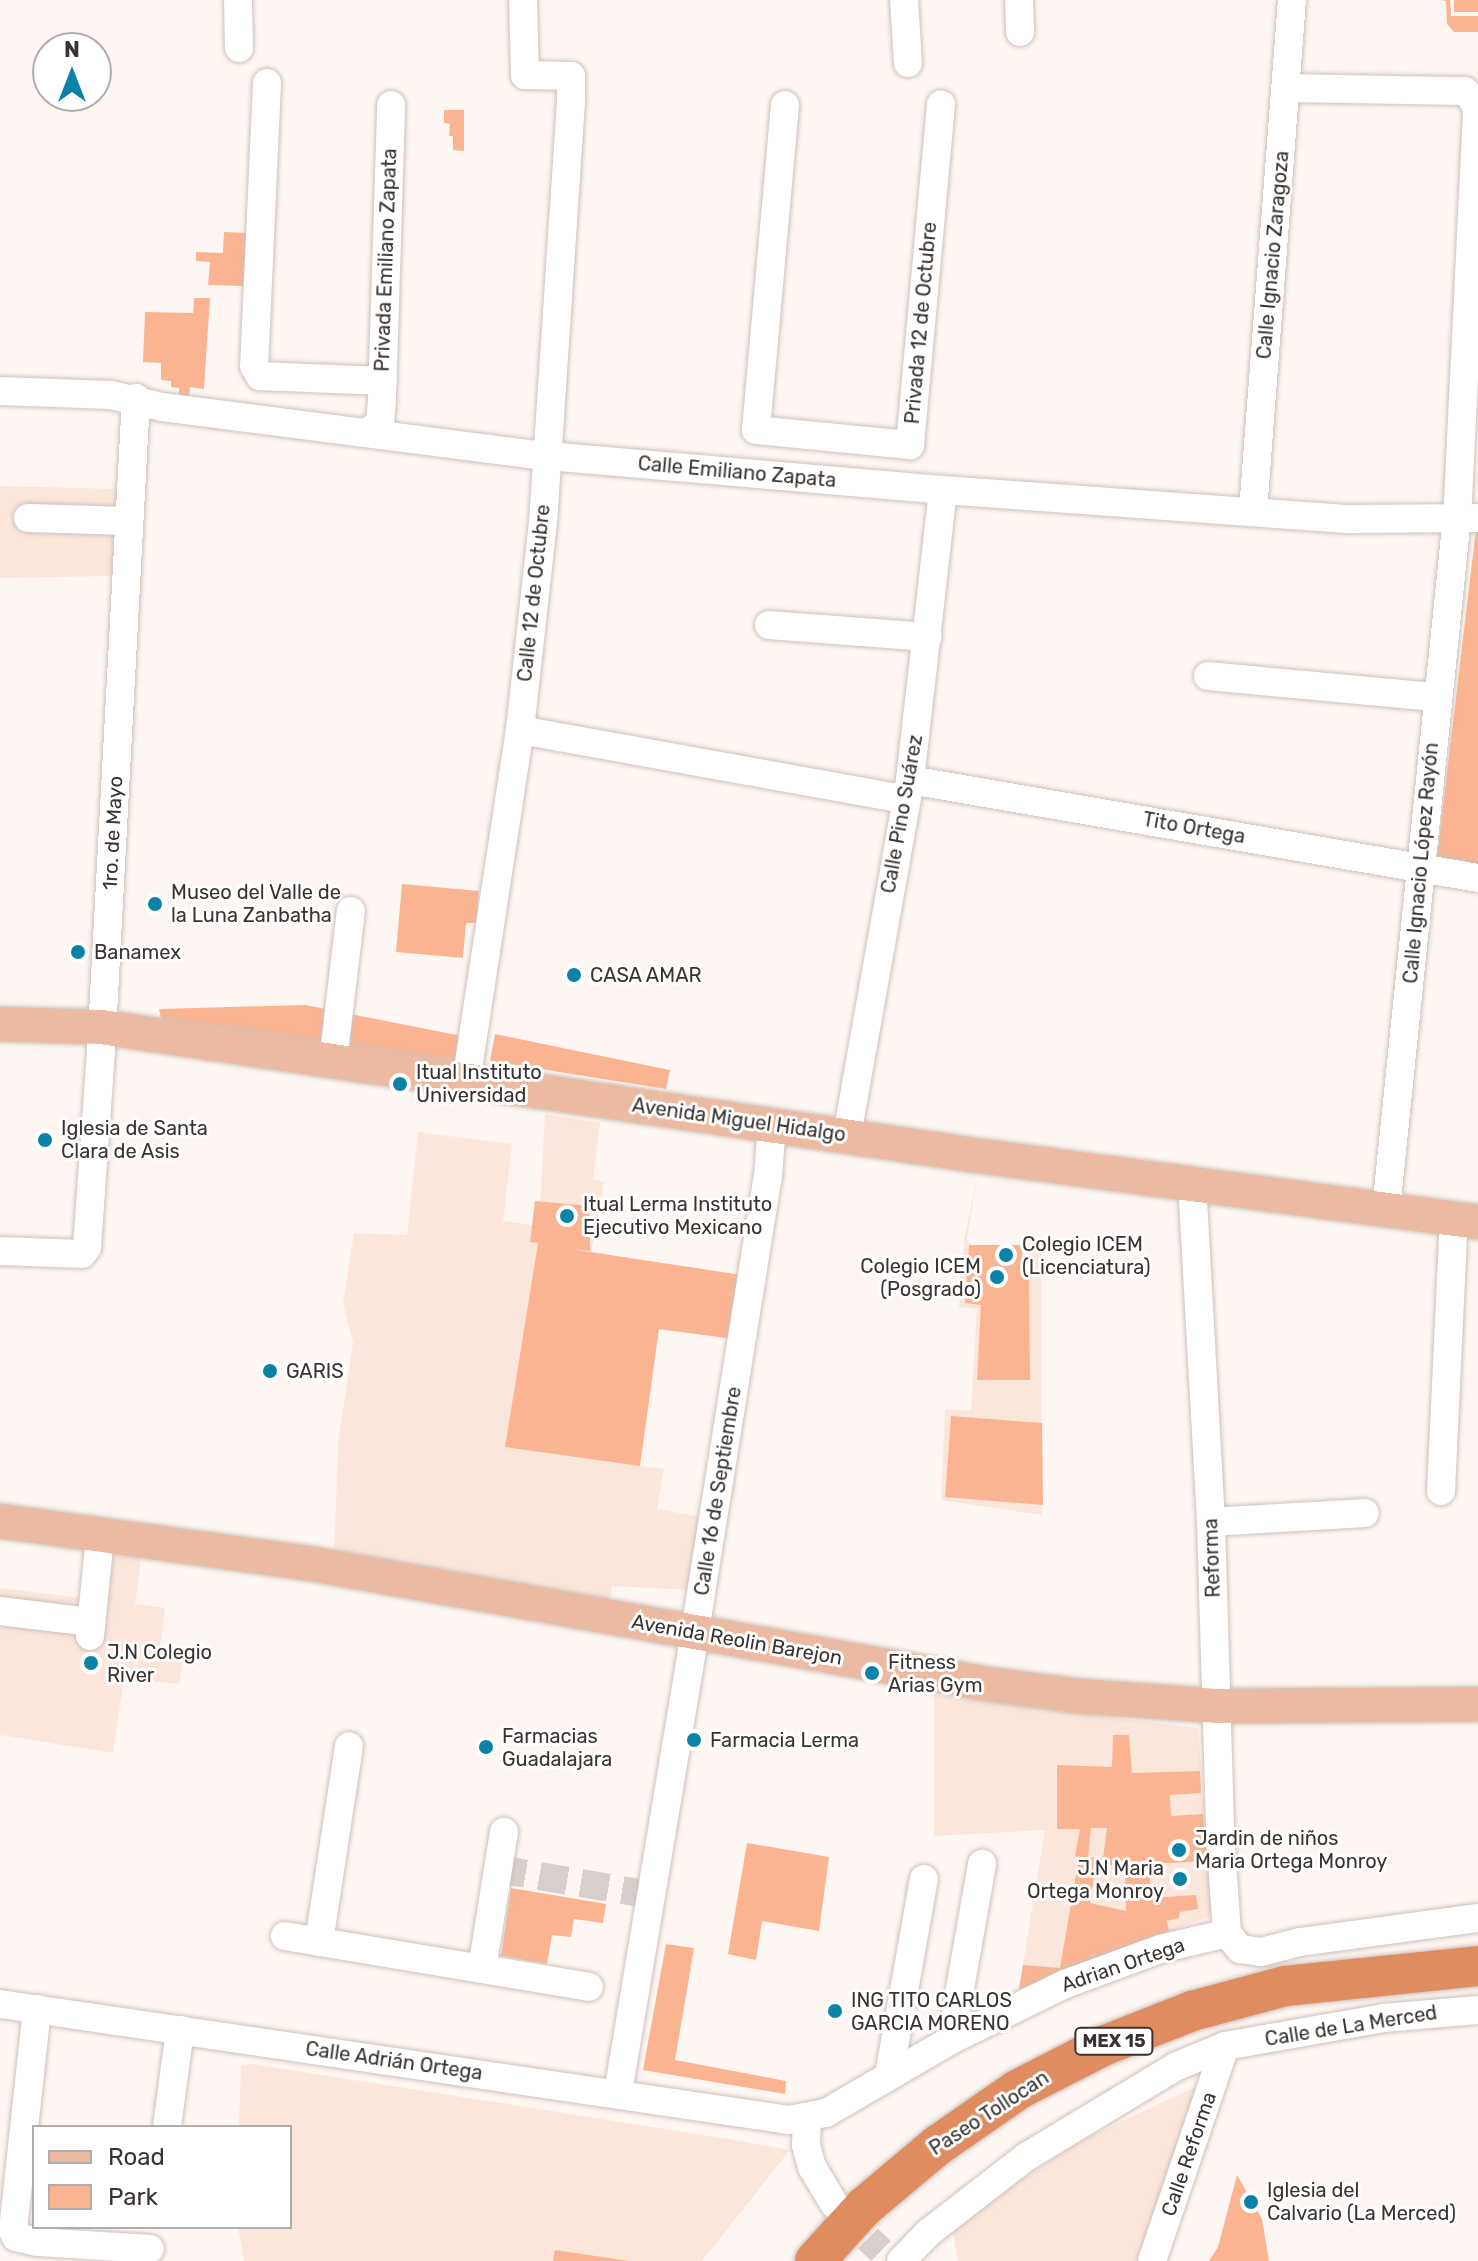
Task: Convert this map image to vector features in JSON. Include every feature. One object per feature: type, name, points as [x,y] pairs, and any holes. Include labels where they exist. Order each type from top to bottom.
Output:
[{"type":"highway","name":"Paseo Tollocan","points":[[815,2261],[864,2207],[938,2145],[1017,2090],[1103,2046],[1192,2011],[1285,1986],[1478,1966]]},
{"type":"main road","name":"Avenida Miguel Hidalgo","points":[[0,1024],[101,1027],[980,1156],[1466,1220]]},
{"type":"main road","name":"Avenida Reolin Barejon","points":[[0,1521],[307,1563],[987,1684],[1145,1702],[1216,1706],[1478,1704]]},
{"type":"street","points":[[238,0],[239,48]]},
{"type":"street","name":"Calle 12 de Octubre","points":[[466,1082],[520,730],[547,456],[571,99],[571,76],[525,75],[523,0]]},
{"type":"street","points":[[904,0],[908,63]]},
{"type":"street","points":[[1019,0],[1020,32]]},
{"type":"street","name":"Calle Ignacio Zaragoza","points":[[1253,511],[1292,0]]},
{"type":"street","name":"Privada Emiliano Zapata","points":[[267,83],[254,366],[260,376],[383,381],[391,105]]},
{"type":"street","points":[[1286,88],[1465,91],[1474,101],[1477,112]]},
{"type":"street","name":"Privada 12 de Octubre","points":[[785,105],[756,430],[910,445],[941,104]]},
{"type":"street","name":"Calle Ignacio López Rayón","points":[[1386,1210],[1422,867],[1436,697],[1468,518],[1477,112]]},
{"type":"street","points":[[367,433],[380,423],[383,381]]},
{"type":"street","name":"Calle Emiliano Zapata","points":[[0,391],[136,398],[162,407],[547,456],[943,490],[1350,519],[1468,518]]},
{"type":"street","name":"1ro. de Mayo","points":[[0,1251],[82,1254],[87,1247],[136,398]]},
{"type":"street","points":[[829,480],[832,438]]},
{"type":"street","name":"Calle Pino Suárez","points":[[847,1135],[908,789],[943,490]]},
{"type":"street","points":[[28,518],[129,521]]},
{"type":"street","points":[[769,625],[928,637]]},
{"type":"street","points":[[1208,676],[1436,697]]},
{"type":"street","name":"Tito Ortega","points":[[520,730],[1478,878]]},
{"type":"street","points":[[333,1061],[351,911]]},
{"type":"street","name":"Calle 16 de Septiembre","points":[[618,2093],[768,1177],[772,1124]]},
{"type":"street","name":"Reforma","points":[[1192,1182],[1211,1522],[1227,1933]]},
{"type":"street","points":[[1441,1491],[1466,1220]]},
{"type":"street","points":[[1211,1522],[1365,1513]]},
{"type":"street","points":[[0,1611],[90,1629],[100,1537]]},
{"type":"street","points":[[319,1942],[349,1746]]},
{"type":"street","points":[[482,1969],[504,1832]]},
{"type":"street","points":[[951,2040],[982,1864]]},
{"type":"street","points":[[889,2075],[924,1879]]},
{"type":"street","points":[[1227,1933],[1240,1949],[1261,1952],[1300,1942],[1478,1918]]},
{"type":"street","name":"Adrian Ortega","points":[[798,2119],[826,2113],[951,2040],[1065,1984],[1126,1960],[1227,1933]]},
{"type":"street","points":[[285,1936],[589,1987]]},
{"type":"street","name":"Calle Adrián Ortega","points":[[0,2004],[798,2119]]},
{"type":"street","points":[[37,2009],[13,2231],[16,2237],[37,2242],[152,2246]]},
{"type":"street","name":"Calle de La Merced","points":[[892,2258],[1026,2157],[1126,2098],[1139,2085],[1225,2046],[1383,2018],[1478,2010]]},
{"type":"street","points":[[167,2125],[180,2030]]},
{"type":"street","name":"Calle Reforma","points":[[1152,2261],[1225,2046]]},
{"type":"street","points":[[798,2119],[812,2167],[835,2205]]},
{"type":"shaded area","points":[[0,486],[117,489],[112,576],[0,578]]},
{"type":"shaded area","points":[[545,1114],[600,1123],[593,1179],[604,1182],[591,1254],[538,1243],[505,1447],[664,1469],[657,1509],[702,1517],[690,1590],[612,1586],[610,1601],[334,1559],[338,1443],[353,1343],[343,1303],[354,1233],[407,1235],[418,1132],[512,1144],[503,1221],[539,1226]]},
{"type":"shaded area","points":[[978,1173],[967,1239],[976,1252],[1041,1242],[1042,1515],[941,1500],[945,1409],[971,1411],[977,1309],[959,1307],[964,1240]]},
{"type":"shaded area","name":"J.N Colegio River","points":[[114,1556],[141,1559],[135,1604],[165,1608],[160,1645],[185,1649],[179,1684],[124,1678],[113,1753],[0,1735],[0,1588],[107,1601]]},
{"type":"shaded area","name":"Jardin de niños Maria Ortega Monroy","points":[[934,1695],[1198,1728],[1213,1915],[1019,1989],[1045,1830],[934,1836]]},
{"type":"shaded area","points":[[253,2064],[790,2150],[702,2261],[244,2261],[238,2229],[292,2229],[292,2125],[239,2125],[241,2065]]},
{"type":"shaded area","points":[[1199,2085],[1145,2261],[958,2261],[952,2227],[1078,2142]]},
{"type":"green space","points":[[1441,0],[1450,0],[1451,16],[1478,16],[1478,32],[1454,32],[1447,24],[1446,1]]},
{"type":"green space","points":[[1454,0],[1478,0],[1478,12],[1454,12]]},
{"type":"green space","points":[[444,110],[464,110],[464,151],[453,150],[453,136],[449,136],[450,124],[444,123]]},
{"type":"green space","points":[[224,232],[247,233],[243,286],[208,285],[210,262],[196,261],[196,252],[223,253]]},
{"type":"green space","points":[[194,298],[210,298],[204,389],[190,387],[189,397],[179,396],[179,388],[171,387],[171,381],[161,380],[161,363],[143,362],[145,312],[193,313]]},
{"type":"green space","points":[[1478,529],[1478,866],[1437,857]]},
{"type":"green space","points":[[402,884],[479,891],[476,923],[466,923],[463,958],[396,952]]},
{"type":"green space","points":[[305,1005],[477,1039],[474,1074],[162,1022],[159,1009]]},
{"type":"green space","points":[[495,1034],[670,1070],[666,1089],[490,1061]]},
{"type":"green space","points":[[535,1201],[589,1206],[590,1251],[570,1249],[742,1275],[733,1339],[659,1329],[640,1466],[505,1447],[538,1243],[530,1242]]},
{"type":"green space","points":[[969,1245],[1022,1245],[1022,1273],[1029,1273],[1030,1380],[977,1380],[981,1305],[965,1303]]},
{"type":"green space","points":[[951,1416],[1042,1423],[1043,1505],[945,1497]]},
{"type":"green space","points":[[1113,1735],[1129,1735],[1132,1773],[1200,1771],[1201,1793],[1170,1795],[1171,1816],[1203,1814],[1207,1861],[1149,1864],[1151,1898],[1196,1895],[1198,1909],[1180,1912],[1179,1918],[1167,1921],[1169,1931],[1019,1989],[1023,1965],[1060,1968],[1079,1857],[1075,1856],[1080,1829],[1057,1829],[1057,1765],[1112,1767]],"holes":[[[1091,1828],[1107,1828],[1103,1859],[1088,1857]],[[1096,1863],[1125,1867],[1126,1911],[1090,1903]]]},
{"type":"green space","points":[[747,1843],[829,1857],[819,1931],[762,1921],[756,1960],[728,1954]]},
{"type":"green space","points":[[511,1888],[606,1904],[603,1923],[574,1919],[571,1937],[552,1935],[547,1964],[501,1956]]},
{"type":"green space","points":[[666,1944],[694,1948],[675,2060],[786,2081],[785,2094],[643,2070]]},
{"type":"green space","points":[[1237,2175],[1262,2219],[1269,2261],[1209,2261],[1218,2247]]},
{"type":"green space","points":[[555,2250],[629,2261],[553,2261]]},
{"type":"tunnel","points":[[498,1869],[652,1895]]},
{"type":"tunnel","points":[[838,2209],[881,2251]]},
{"type":"place","name":"Museo del Valle de la Luna Zanbatha","points":[[155,904]]},
{"type":"place","name":"Banamex","points":[[78,952]]},
{"type":"place","name":"CASA AMAR","points":[[574,975]]},
{"type":"place","name":"Itual Instituto Universidad","points":[[400,1084]]},
{"type":"place","name":"Iglesia de Santa Clara de Asis","points":[[45,1140]]},
{"type":"place","name":"Itual Lerma Instituto Ejecutivo Mexicano","points":[[567,1216]]},
{"type":"place","name":"Colegio ICEM (Licenciatura)","points":[[1006,1255]]},
{"type":"place","name":"Colegio ICEM (Posgrado)","points":[[997,1277]]},
{"type":"place","name":"GARIS","points":[[270,1371]]},
{"type":"place","name":"J.N Colegio River","points":[[91,1663]]},
{"type":"place","name":"Fitness Arias Gym","points":[[872,1673]]},
{"type":"place","name":"Farmacia Lerma","points":[[694,1740]]},
{"type":"place","name":"Farmacias Guadalajara","points":[[486,1747]]},
{"type":"place","name":"Jardin de niños Maria Ortega Monroy","points":[[1179,1850]]},
{"type":"place","name":"J.N Maria Ortega Monroy","points":[[1180,1879]]},
{"type":"place","name":"ING TITO CARLOS GARCIA MORENO","points":[[835,2011]]},
{"type":"place","name":"Iglesia del Calvario (La Merced)","points":[[1251,2202]]}]
